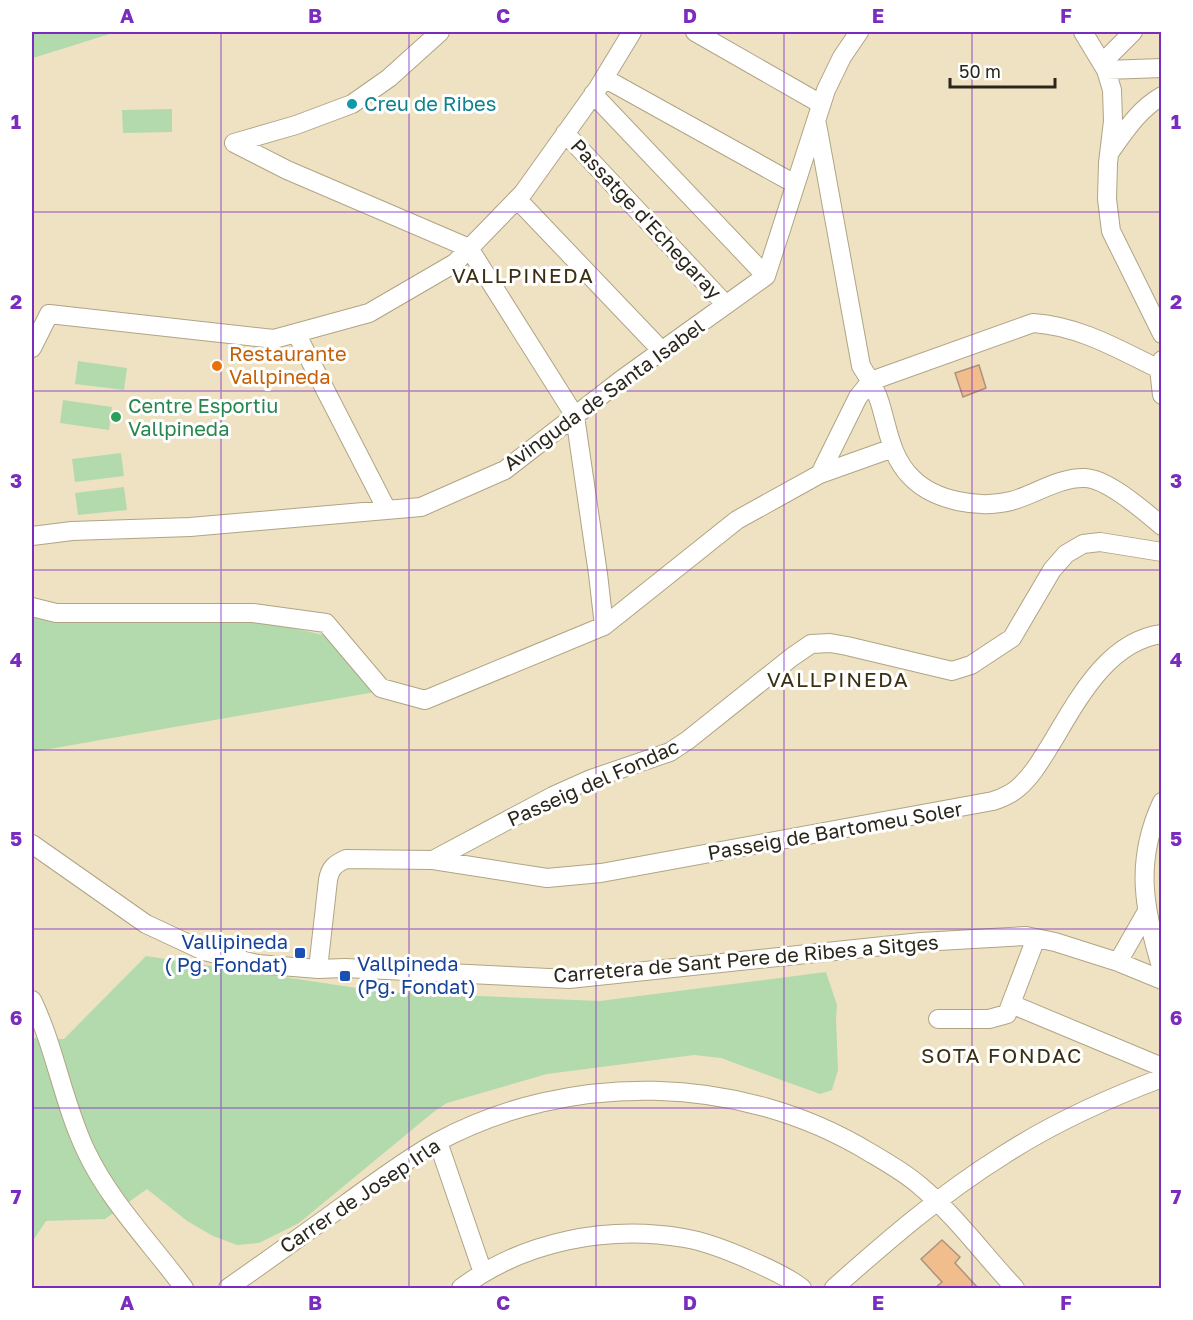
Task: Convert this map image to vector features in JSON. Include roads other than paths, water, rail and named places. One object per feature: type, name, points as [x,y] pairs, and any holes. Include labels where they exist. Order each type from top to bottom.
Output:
[{"type":"street","points":[[440,32],[389,78],[352,104],[296,125],[234,143],[296,174],[469,248],[575,416],[604,626]]},
{"type":"street","points":[[32,348],[49,314],[274,339],[369,313],[455,263],[517,199],[593,94],[632,32]]},
{"type":"street","points":[[695,32],[819,112],[861,366],[880,401],[893,448],[902,466],[911,477],[931,492],[952,499],[989,504],[1010,501],[1063,482],[1083,478],[1093,480],[1123,496],[1161,526]]},
{"type":"street","points":[[593,94],[766,276],[819,112],[842,57],[859,32]]},
{"type":"street","points":[[1083,32],[1104,66],[1112,90],[1113,121],[1107,199],[1111,231],[1161,334]]},
{"type":"street","points":[[1104,66],[1133,32]]},
{"type":"street","points":[[1104,66],[1161,68]]},
{"type":"street","points":[[604,78],[795,184]]},
{"type":"street","points":[[1109,153],[1142,111],[1161,96]]},
{"type":"street","name":"Passatge d'Echegaray","points":[[566,133],[726,305]]},
{"type":"street","points":[[517,199],[662,351]]},
{"type":"street","name":"Avinguda de Santa Isabel","points":[[32,536],[72,531],[190,527],[421,507],[505,470],[662,351],[766,276]]},
{"type":"street","points":[[820,474],[858,397],[871,381],[1033,323],[1071,328],[1160,364],[1161,395]]},
{"type":"street","points":[[296,333],[387,510]]},
{"type":"street","points":[[32,607],[56,613],[253,613],[326,623],[381,688],[425,700],[604,626],[737,520],[820,474],[893,448]]},
{"type":"street","name":"Passeig del Fondac","points":[[318,969],[329,870],[336,863],[346,859],[433,860],[553,796],[591,779],[670,752],[811,644],[830,643],[847,646],[952,671],[971,665],[1012,638],[1052,570],[1066,554],[1083,544],[1100,542],[1161,552]]},
{"type":"street","name":"Passeig de Bartomeu Soler","points":[[433,860],[547,878],[601,873],[993,801],[1017,789],[1034,772],[1100,669],[1128,645],[1149,635],[1161,634]]},
{"type":"street","points":[[1161,802],[1146,843],[1150,904],[1161,970]]},
{"type":"street","name":"Carretera de Sant Pere de Ribes a Sitges","points":[[32,844],[146,924],[204,951],[257,964],[318,969],[345,968],[569,979],[921,942],[1026,936],[1118,962],[1161,980]]},
{"type":"street","points":[[1118,962],[1150,904]]},
{"type":"street","points":[[938,1020],[989,1019],[1004,1016],[1011,1004],[1036,938]]},
{"type":"street","points":[[32,1000],[37,1029],[76,1129],[99,1176],[115,1201],[184,1288]]},
{"type":"street","points":[[1011,1004],[1161,1067]]},
{"type":"street","points":[[834,1288],[936,1201],[1003,1155],[1075,1115],[1161,1078]]},
{"type":"street","name":"Carrer de Josep Irla","points":[[228,1288],[404,1162],[438,1142],[513,1111],[576,1096],[636,1090],[704,1094],[771,1108],[827,1129],[885,1161],[918,1184],[1015,1288]]},
{"type":"street","points":[[438,1142],[483,1273]]},
{"type":"street","points":[[462,1288],[483,1273],[518,1255],[575,1239],[617,1234],[651,1234],[686,1238],[739,1255],[768,1268],[802,1288]]},
{"type":"place","name":"Creu de Ribes","points":[[352,104]]},
{"type":"place","name":"Restaurante Vallpineda","points":[[217,366]]},
{"type":"place","name":"Centre Esportiu Vallpineda","points":[[116,417]]},
{"type":"place","name":"Vallipineda ( Pg. Fondat)","points":[[300,953]]},
{"type":"place","name":"Vallpineda (Pg. Fondat)","points":[[345,976]]},
{"type":"district","name":"VALLPINEDA","points":[[523,276]]},
{"type":"district","name":"VALLPINEDA","points":[[838,680]]},
{"type":"district","name":"SOTA FONDAC","points":[[1002,1056]]}]
